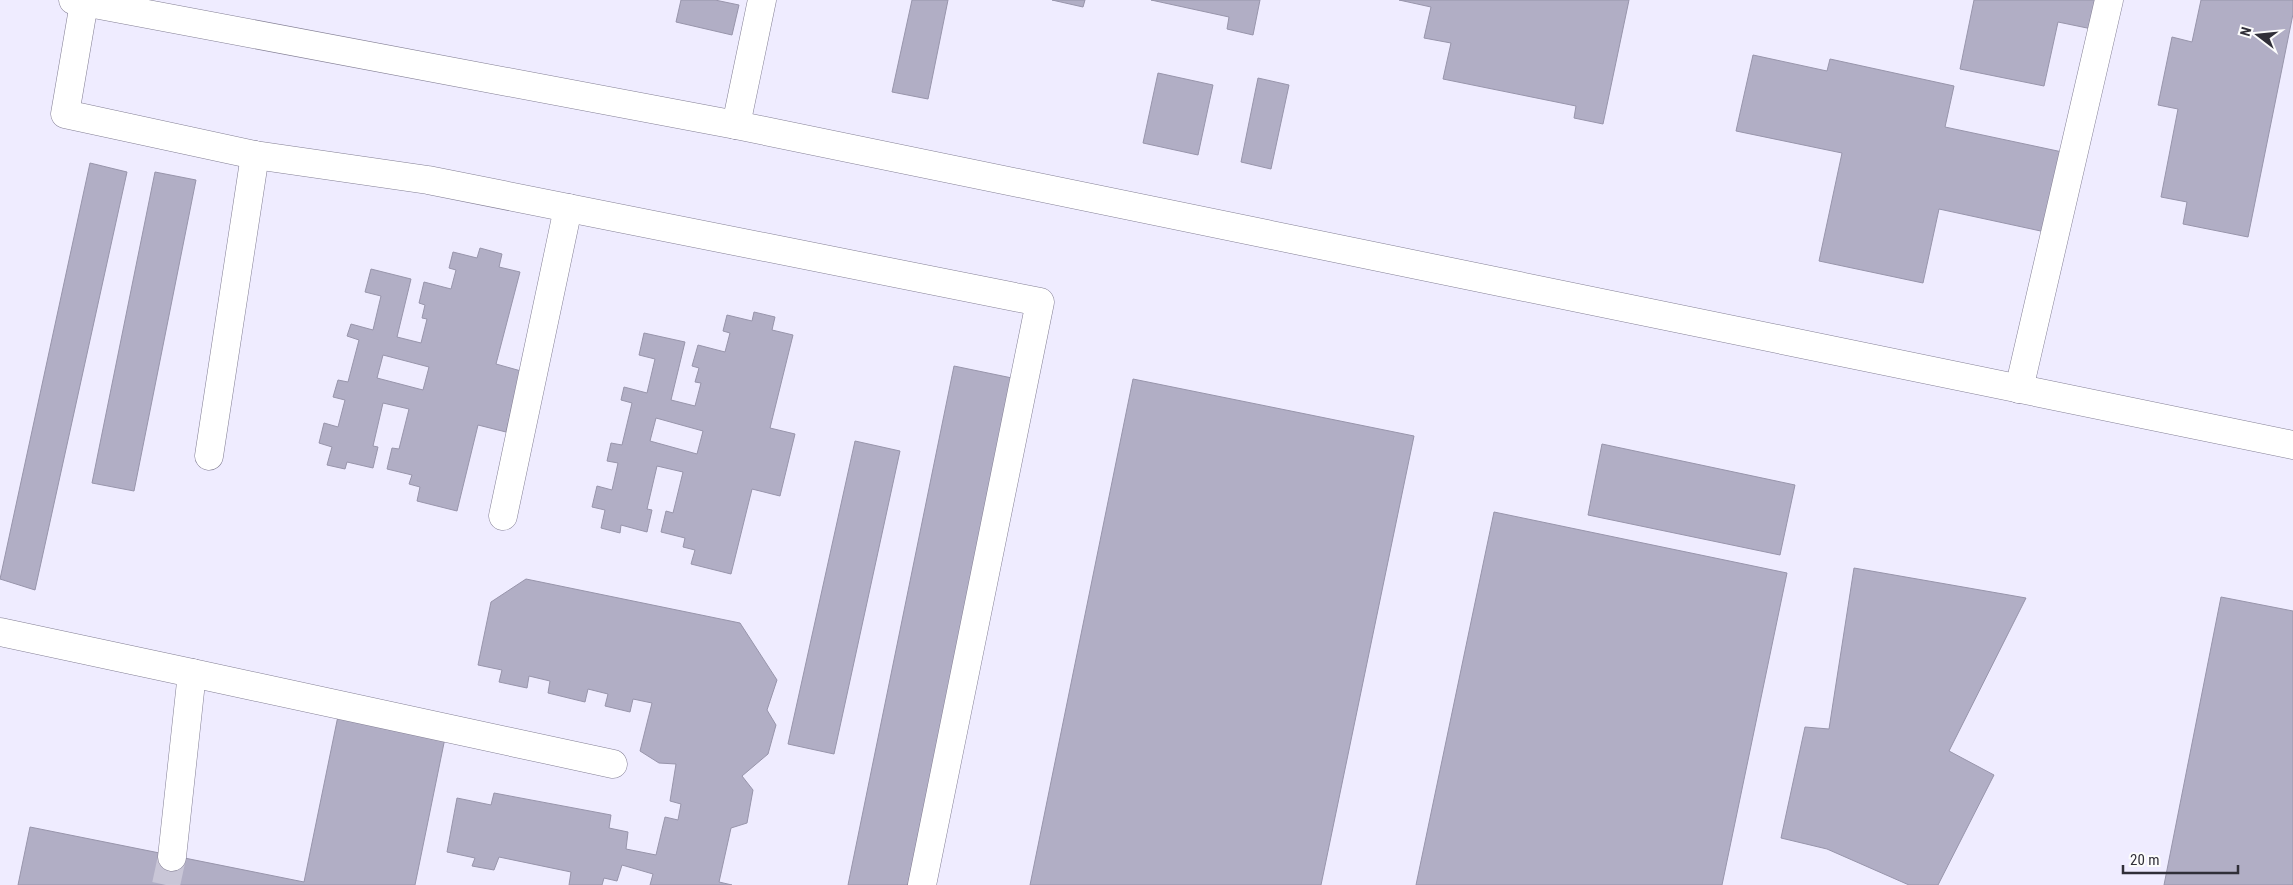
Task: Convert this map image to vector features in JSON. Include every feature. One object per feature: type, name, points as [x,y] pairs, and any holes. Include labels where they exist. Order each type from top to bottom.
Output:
[{"type":"lane","points":[[736,125],[762,0]]},
{"type":"lane","points":[[2019,389],[2108,0]]},
{"type":"lane","points":[[922,885],[1040,302],[428,180],[255,155],[64,114],[78,1],[736,125],[2293,446]]},
{"type":"lane","points":[[209,456],[255,155]]},
{"type":"lane","points":[[502,516],[568,208]]},
{"type":"lane","points":[[0,632],[614,764]]},
{"type":"lane","points":[[172,857],[192,673]]},
{"type":"building","points":[[681,0],[715,0],[739,5],[732,35],[676,22]]},
{"type":"building","points":[[912,0],[948,0],[928,99],[892,92]]},
{"type":"building","points":[[1052,0],[1085,0],[1083,7]]},
{"type":"building","points":[[1151,0],[1260,0],[1253,35],[1227,29],[1229,17]]},
{"type":"building","points":[[1399,0],[1629,0],[1603,124],[1574,118],[1576,106],[1443,79],[1451,43],[1424,38],[1431,7]]},
{"type":"building","points":[[1974,0],[2098,0],[2092,29],[2058,22],[2044,86],[1960,69]]},
{"type":"building","points":[[2201,0],[2293,0],[2293,14],[2248,237],[2183,224],[2187,202],[2161,197],[2178,109],[2158,105],[2172,37],[2192,42]]},
{"type":"building","points":[[1753,55],[1827,71],[1830,59],[1954,86],[1945,127],[2067,153],[2050,233],[1939,209],[1923,283],[1819,261],[1842,153],[1736,131]]},
{"type":"building","points":[[1158,73],[1213,85],[1198,155],[1143,143]]},
{"type":"building","points":[[1258,78],[1289,85],[1271,169],[1241,162]]},
{"type":"building","points":[[90,163],[127,172],[35,590],[0,579]]},
{"type":"building","points":[[155,172],[196,180],[134,491],[92,483]]},
{"type":"building","points":[[480,248],[502,254],[499,267],[520,272],[496,364],[521,371],[506,432],[478,425],[457,511],[417,501],[420,487],[409,484],[412,475],[387,469],[392,448],[399,449],[409,409],[383,403],[373,446],[378,447],[373,468],[347,462],[345,469],[327,465],[332,447],[319,443],[324,423],[338,427],[345,400],[333,397],[338,380],[348,382],[359,340],[347,336],[351,324],[373,330],[381,296],[365,292],[371,269],[411,279],[397,337],[421,343],[427,319],[422,318],[425,305],[419,303],[424,282],[451,289],[456,270],[449,268],[453,252],[477,258]],"holes":[[[383,355],[429,367],[423,390],[377,378]]]},
{"type":"building","points":[[754,312],[775,317],[772,330],[793,335],[770,428],[795,434],[780,496],[752,489],[731,574],[691,564],[695,550],[683,547],[685,538],[661,532],[666,511],[673,513],[683,472],[657,466],[647,509],[652,510],[647,532],[621,525],[620,533],[601,528],[605,510],[592,507],[597,486],[612,490],[618,463],[607,461],[611,443],[622,445],[632,403],[621,400],[624,387],[647,393],[655,359],[639,355],[644,333],[685,342],[671,400],[695,406],[701,383],[695,382],[699,368],[692,366],[698,345],[725,352],[730,333],[723,331],[727,315],[752,321]],"holes":[[[656,418],[703,431],[697,454],[650,441]]]},
{"type":"building","points":[[954,366],[1012,378],[908,885],[848,885]]},
{"type":"building","points":[[1133,379],[1414,436],[1321,885],[1030,885]]},
{"type":"building","points":[[855,441],[900,451],[834,754],[788,744]]},
{"type":"building","points":[[1602,444],[1795,485],[1780,555],[1588,515]]},
{"type":"building","points":[[1494,512],[1787,573],[1722,885],[1416,885]]},
{"type":"building","points":[[1854,568],[2026,598],[1949,751],[1994,775],[1938,885],[1909,885],[1827,849],[1781,838],[1805,727],[1829,729]]},
{"type":"building","points":[[526,579],[740,623],[777,680],[767,710],[776,725],[768,754],[742,776],[753,790],[747,823],[731,828],[719,882],[732,885],[650,885],[653,874],[622,865],[617,881],[604,878],[602,885],[569,885],[571,872],[499,857],[494,870],[472,866],[475,858],[447,852],[457,798],[491,805],[494,793],[611,815],[609,828],[628,832],[626,849],[656,855],[665,817],[678,820],[681,804],[670,801],[676,764],[659,763],[640,751],[652,703],[633,699],[630,712],[605,706],[608,694],[588,689],[585,702],[548,693],[550,681],[529,676],[527,688],[499,682],[502,670],[478,665],[491,602]]},
{"type":"building","points":[[2221,597],[2293,611],[2293,885],[2164,885]]},
{"type":"building","points":[[338,716],[445,738],[415,885],[18,885],[30,827],[304,882]]},
{"type":"tunnel","points":[[166,885],[172,857]]}]
